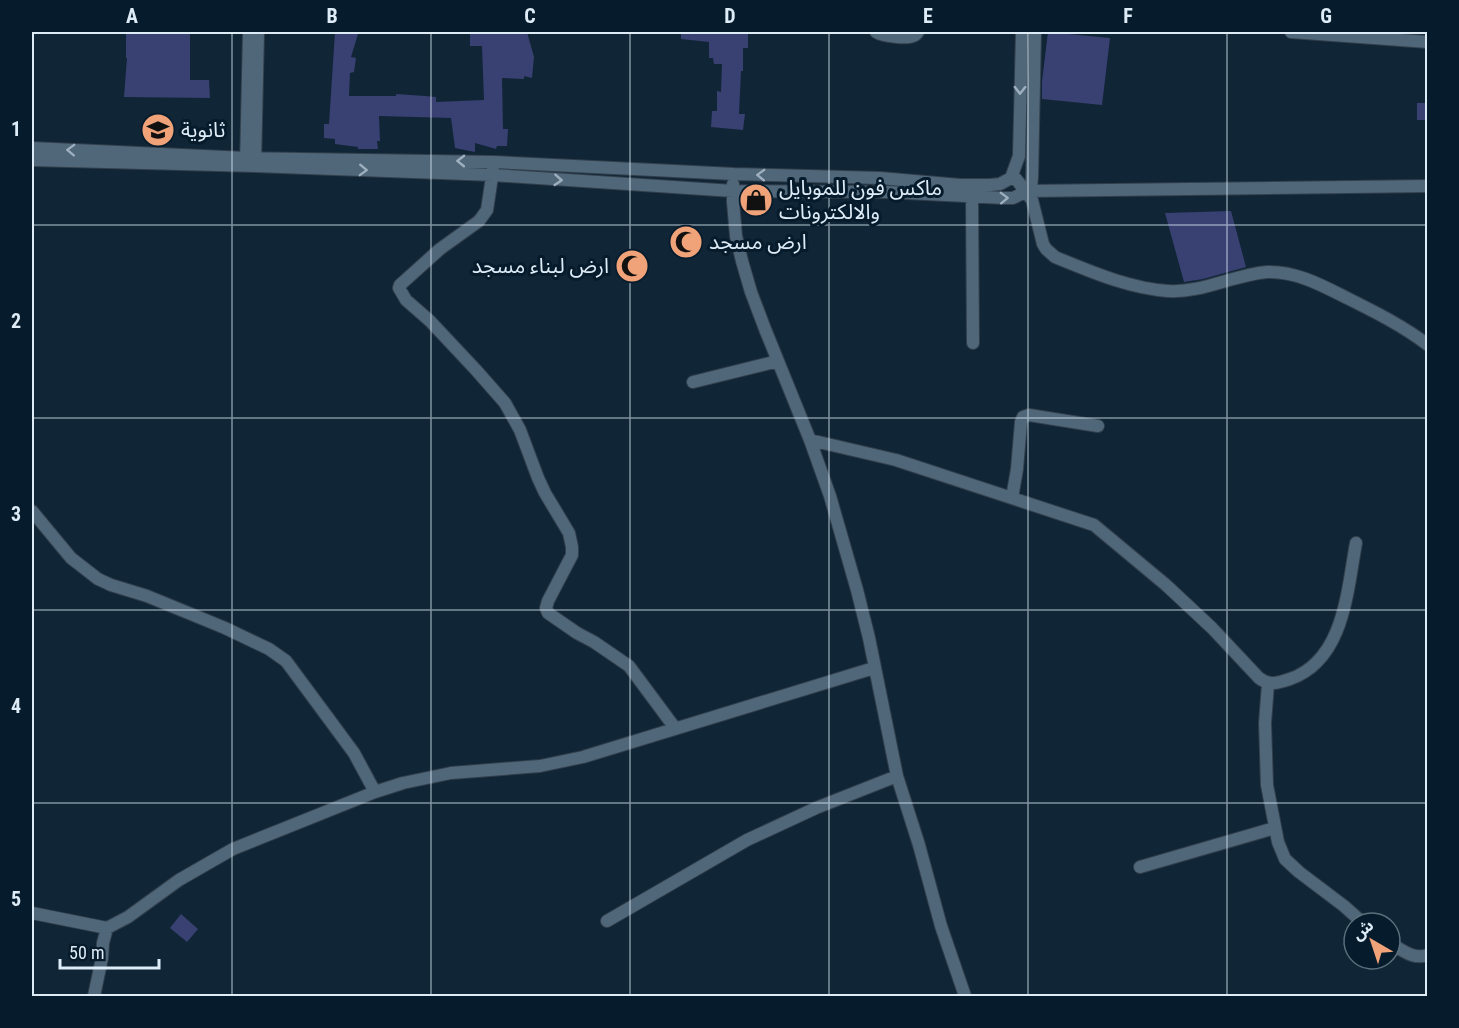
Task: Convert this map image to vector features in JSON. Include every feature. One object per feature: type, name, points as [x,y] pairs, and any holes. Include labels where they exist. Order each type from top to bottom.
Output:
[{"type":"street","points":[[249,32],[250,162]]},
{"type":"street","points":[[250,162],[258,32]]},
{"type":"street","points":[[876,32],[881,35],[909,37],[918,32]]},
{"type":"street","points":[[32,160],[495,162],[734,174],[880,178],[960,185],[1000,184],[1013,175],[1019,156],[1022,32]]},
{"type":"street","points":[[1027,191],[1032,178],[1035,32]]},
{"type":"street","points":[[1291,32],[1384,35],[1428,42]]},
{"type":"street","points":[[32,148],[733,191],[886,192],[972,198],[1013,198],[1027,191],[1428,186]]},
{"type":"street","points":[[495,162],[484,216],[440,249],[399,288],[406,300],[436,328],[505,403],[520,430],[545,493],[568,533],[572,555],[546,608],[548,613],[629,666],[675,728]]},
{"type":"street","points":[[734,174],[733,202],[736,236],[742,261],[751,292],[830,496],[855,580],[869,638],[897,776],[964,996]]},
{"type":"street","points":[[1013,175],[1027,191],[1035,206],[1040,236],[1046,249],[1055,257],[1113,280],[1147,289],[1170,291],[1200,288],[1269,272],[1300,276],[1388,318],[1428,345]]},
{"type":"street","points":[[972,198],[973,343]]},
{"type":"street","points":[[693,382],[778,361]]},
{"type":"street","points":[[1012,498],[1023,417],[1029,415],[1098,426]]},
{"type":"street","points":[[810,440],[896,460],[1094,525],[1166,585],[1212,628],[1259,678],[1268,684],[1289,680],[1306,673],[1323,657],[1337,632],[1356,543]]},
{"type":"street","points":[[32,511],[71,558],[98,579],[225,628],[269,649],[286,661],[354,753],[375,792]]},
{"type":"street","points":[[94,996],[108,928],[128,917],[179,880],[233,849],[403,783],[451,773],[540,766],[583,757],[874,668]]},
{"type":"street","points":[[1268,684],[1265,723],[1267,785],[1278,842],[1285,859],[1350,911]]},
{"type":"street","points":[[607,921],[747,840],[816,808],[897,776]]},
{"type":"street","points":[[1140,867],[1275,828]]},
{"type":"street","points":[[32,913],[108,928]]},
{"type":"street","points":[[1402,950],[1415,957],[1428,955]]},
{"type":"building","points":[[126,32],[190,32],[190,80],[209,80],[210,98],[124,97]]},
{"type":"building","points":[[335,32],[358,34],[351,57],[356,58],[354,72],[350,73],[349,96],[396,96],[396,94],[436,97],[436,102],[484,100],[482,46],[470,46],[470,32],[527,32],[534,57],[532,78],[524,76],[524,79],[502,78],[503,129],[508,129],[507,146],[497,146],[496,149],[475,143],[475,152],[455,148],[451,118],[379,116],[378,149],[358,149],[358,147],[335,144],[335,139],[324,138],[324,124],[329,124]]},
{"type":"building","points":[[681,32],[748,32],[748,48],[743,48],[743,71],[741,71],[739,114],[745,114],[743,130],[711,127],[712,111],[717,111],[717,91],[721,92],[722,64],[714,64],[713,58],[709,58],[709,42],[681,39]]},
{"type":"building","points":[[1048,32],[1110,38],[1102,105],[1042,99]]},
{"type":"building","points":[[1417,103],[1428,103],[1428,120],[1417,120]]},
{"type":"building","points":[[1231,211],[1246,267],[1184,282],[1165,213]]},
{"type":"building","points":[[181,914],[198,929],[187,942],[170,928]]},
{"type":"place","name":"ثانوية","points":[[158,130]]},
{"type":"place","name":"ماكس فون للموبايل والالكترونات","points":[[756,200]]},
{"type":"place","name":"ارض مسجد","points":[[686,242]]},
{"type":"place","name":"ارض لبناء مسجد","points":[[632,266]]}]
